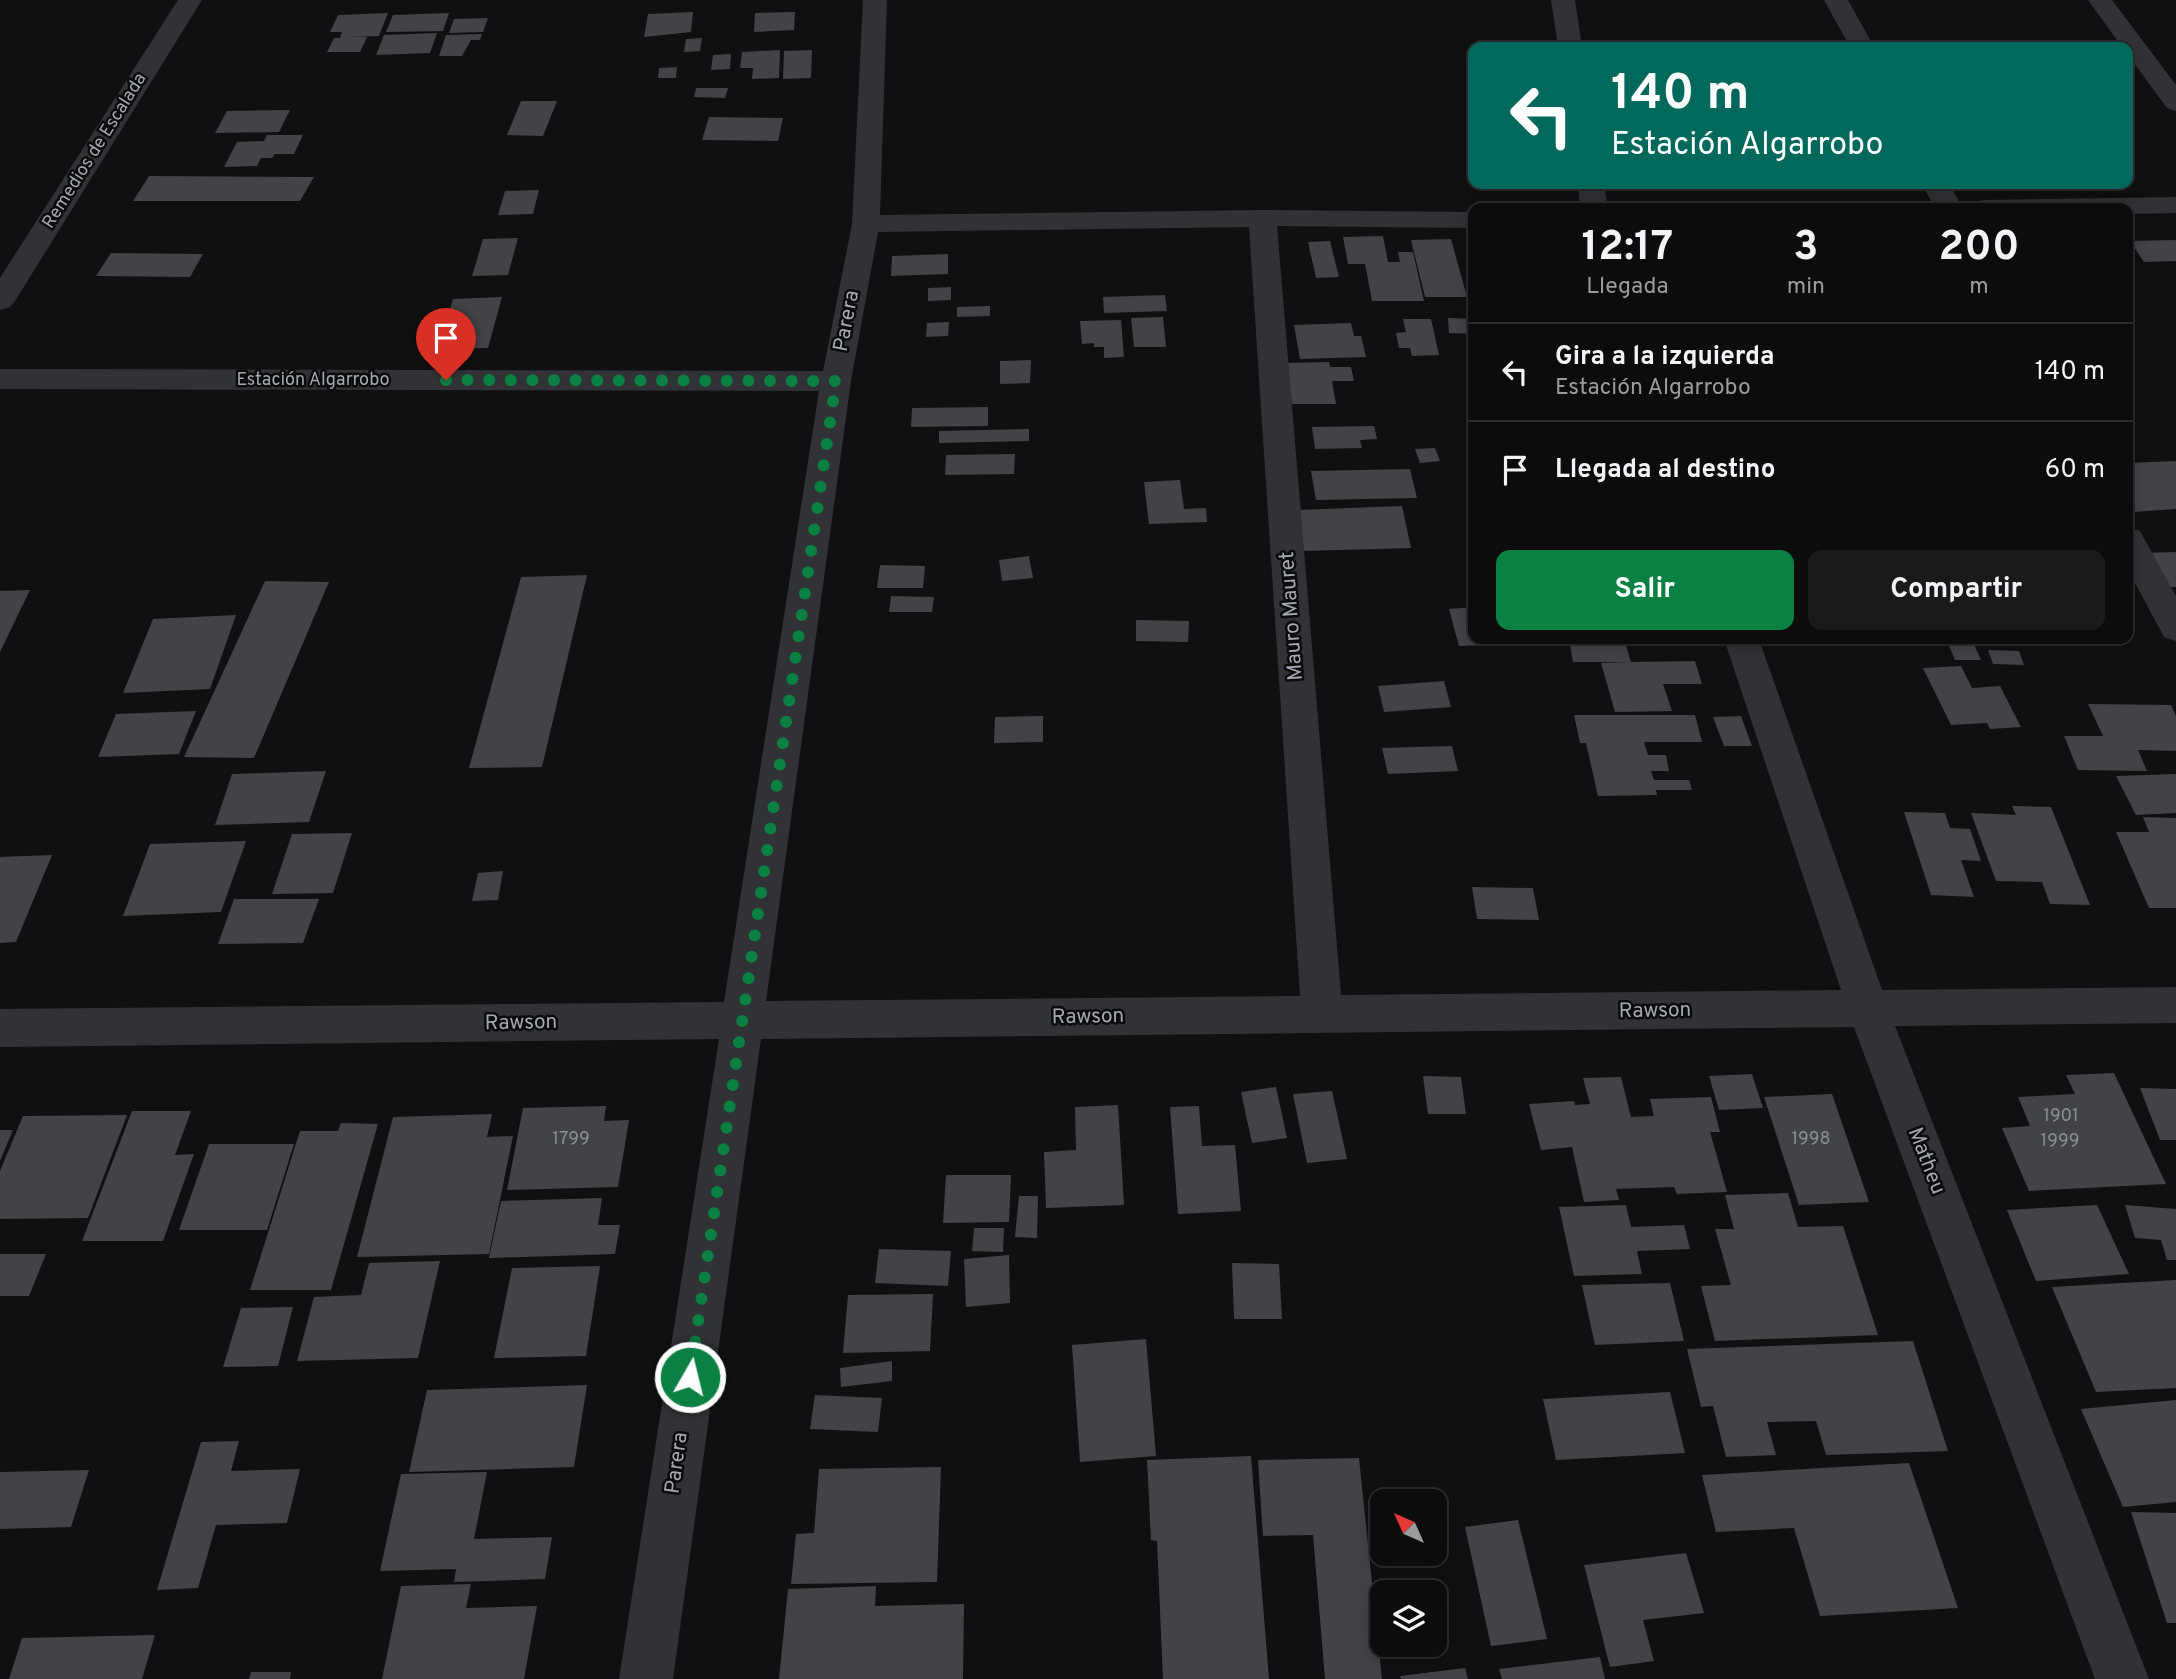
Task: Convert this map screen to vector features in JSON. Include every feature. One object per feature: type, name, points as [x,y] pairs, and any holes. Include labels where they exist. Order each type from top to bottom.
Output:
[{"type":"street","name":"Remedios de Escalada","points":[[0,301],[190,0]]},
{"type":"street","name":"Parera","points":[[646,1679],[836,381],[866,224],[875,0]]},
{"type":"street","points":[[1563,0],[1569,42]]},
{"type":"street","points":[[1836,0],[1859,42]]},
{"type":"street","points":[[2100,0],[2131,42]]},
{"type":"street","points":[[2133,45],[2176,103]]},
{"type":"street","points":[[2133,206],[2176,205]]},
{"type":"street","points":[[866,224],[1262,218],[1468,220]]},
{"type":"street","name":"Mauro Mauret","points":[[1262,218],[1322,1015]]},
{"type":"street","name":"Estación Algarrobo","points":[[0,380],[836,381]]},
{"type":"street","points":[[2133,549],[2176,628]]},
{"type":"street","name":"Matheu","points":[[1743,644],[1868,1009],[2122,1679]]},
{"type":"street","name":"Rawson","points":[[0,1028],[2176,1005]]},
{"type":"building","points":[[693,12],[691,32],[644,37],[648,14]]},
{"type":"building","points":[[795,12],[794,30],[754,32],[755,13]]},
{"type":"building","points":[[388,13],[379,36],[350,37],[367,37],[360,52],[327,52],[334,38],[340,38],[342,32],[330,32],[338,15]]},
{"type":"building","points":[[449,13],[443,31],[386,32],[393,15]]},
{"type":"building","points":[[488,18],[483,32],[449,33],[454,19]]},
{"type":"building","points":[[437,33],[430,53],[376,55],[384,35]]},
{"type":"building","points":[[482,34],[480,40],[471,40],[462,56],[439,56],[446,35]]},
{"type":"building","points":[[702,38],[700,51],[684,52],[686,39]]},
{"type":"building","points":[[780,50],[779,78],[752,79],[753,68],[740,68],[742,52]]},
{"type":"building","points":[[812,50],[811,78],[783,79],[784,51]]},
{"type":"building","points":[[731,54],[730,69],[711,70],[713,55]]},
{"type":"building","points":[[677,67],[676,78],[658,78],[659,68]]},
{"type":"building","points":[[696,88],[728,88],[725,98],[694,97]]},
{"type":"building","points":[[521,101],[557,101],[543,136],[507,135]]},
{"type":"building","points":[[290,110],[279,132],[215,133],[227,111]]},
{"type":"building","points":[[709,117],[783,118],[778,141],[702,140]]},
{"type":"building","points":[[267,135],[303,135],[294,154],[275,154],[272,158],[261,158],[257,166],[224,167],[237,142],[264,141]]},
{"type":"building","points":[[149,176],[314,177],[300,201],[133,201]]},
{"type":"building","points":[[539,190],[533,214],[498,215],[505,191]]},
{"type":"building","points":[[1383,236],[1388,262],[1400,262],[1398,252],[1413,252],[1424,301],[1372,301],[1365,264],[1348,264],[1343,237]]},
{"type":"building","points":[[518,238],[508,275],[472,276],[483,239]]},
{"type":"building","points":[[1451,239],[1467,297],[1425,297],[1411,240]]},
{"type":"building","points":[[2176,240],[2176,261],[2144,262],[2133,246],[2133,241]]},
{"type":"building","points":[[1330,241],[1339,277],[1316,278],[1308,242]]},
{"type":"building","points":[[111,253],[203,254],[190,277],[96,276]]},
{"type":"building","points":[[948,254],[948,274],[891,276],[892,256]]},
{"type":"building","points":[[951,287],[951,300],[928,301],[928,288]]},
{"type":"building","points":[[1165,295],[1167,311],[1104,313],[1103,297]]},
{"type":"building","points":[[502,297],[488,348],[438,349],[453,299]]},
{"type":"building","points":[[990,306],[990,316],[957,317],[957,307]]},
{"type":"building","points":[[1163,317],[1166,347],[1134,347],[1131,318]]},
{"type":"building","points":[[1448,318],[1468,319],[1468,334],[1449,333]]},
{"type":"building","points":[[1403,319],[1431,319],[1439,355],[1412,356],[1410,348],[1399,348],[1396,333],[1406,332]]},
{"type":"building","points":[[1121,320],[1124,357],[1104,358],[1104,347],[1094,347],[1094,343],[1082,344],[1080,321]]},
{"type":"building","points":[[949,322],[948,336],[926,337],[927,323]]},
{"type":"building","points":[[1351,323],[1354,336],[1361,336],[1366,357],[1300,359],[1294,325]]},
{"type":"building","points":[[1031,360],[1030,383],[1000,384],[1000,361]]},
{"type":"building","points":[[1329,362],[1330,367],[1351,367],[1354,381],[1332,381],[1336,404],[1292,404],[1286,363]]},
{"type":"building","points":[[988,407],[988,426],[911,427],[912,408]]},
{"type":"building","points":[[1374,426],[1377,439],[1360,440],[1362,448],[1315,449],[1312,427]]},
{"type":"building","points":[[1029,429],[1029,441],[939,443],[939,431]]},
{"type":"building","points":[[1435,448],[1440,461],[1420,463],[1415,449]]},
{"type":"building","points":[[1015,454],[1014,474],[945,475],[946,455]]},
{"type":"building","points":[[2176,461],[2176,509],[2133,512],[2133,463]]},
{"type":"building","points":[[1410,469],[1417,498],[1316,500],[1311,471]]},
{"type":"building","points":[[1180,480],[1184,509],[1206,508],[1207,522],[1149,524],[1144,482]]},
{"type":"building","points":[[1402,506],[1411,548],[1304,551],[1297,510]]},
{"type":"building","points":[[2176,552],[2176,587],[2164,587],[2143,553]]},
{"type":"building","points":[[1029,556],[1033,578],[1002,581],[999,560]]},
{"type":"building","points":[[880,565],[925,566],[923,588],[877,588]]},
{"type":"building","points":[[587,575],[542,767],[469,768],[521,577]]},
{"type":"building","points":[[265,581],[329,582],[254,758],[184,757]]},
{"type":"building","points":[[30,590],[0,652],[0,591]]},
{"type":"building","points":[[891,596],[934,597],[932,612],[889,612]]},
{"type":"building","points":[[1468,607],[1468,644],[1498,645],[1459,646],[1449,609]]},
{"type":"building","points":[[236,615],[210,689],[123,693],[153,619]]},
{"type":"building","points":[[1136,620],[1189,621],[1188,642],[1136,641]]},
{"type":"building","points":[[1570,644],[1626,644],[1631,662],[1695,661],[1702,684],[1663,684],[1672,711],[1615,712],[1601,663],[1629,662],[1573,662]]},
{"type":"building","points":[[1948,644],[1974,644],[1981,660],[1955,660]]},
{"type":"building","points":[[1988,650],[2019,651],[2024,665],[1993,664]]},
{"type":"building","points":[[1961,666],[1972,688],[2000,686],[2021,727],[1990,729],[1987,723],[1951,725],[1923,668]]},
{"type":"building","points":[[1444,681],[1451,707],[1384,712],[1378,686]]},
{"type":"building","points":[[2088,704],[2171,705],[2176,716],[2176,751],[2138,750],[2147,771],[2078,770],[2064,736],[2103,736]]},
{"type":"building","points":[[196,711],[179,754],[98,757],[116,714]]},
{"type":"building","points":[[1574,715],[1695,715],[1702,742],[1644,742],[1648,755],[1666,755],[1669,771],[1651,771],[1654,780],[1689,780],[1692,790],[1656,790],[1657,795],[1598,796],[1586,743],[1580,743]]},
{"type":"building","points":[[1043,716],[1043,742],[994,743],[995,717]]},
{"type":"building","points":[[1741,716],[1752,746],[1724,746],[1713,717]]},
{"type":"building","points":[[1452,746],[1458,771],[1388,774],[1382,748]]},
{"type":"building","points":[[326,771],[309,822],[215,825],[232,774]]},
{"type":"building","points":[[2176,774],[2176,813],[2136,815],[2116,776]]},
{"type":"building","points":[[2012,806],[2051,807],[2090,905],[2050,904],[2042,882],[1996,881],[1971,813],[2016,815]]},
{"type":"building","points":[[1904,812],[1945,813],[1950,828],[1970,829],[1981,861],[1961,860],[1974,897],[1931,895]]},
{"type":"building","points":[[2143,817],[2176,818],[2176,908],[2149,908],[2116,832],[2149,832]]},
{"type":"building","points":[[352,833],[333,893],[272,894],[292,834]]},
{"type":"building","points":[[246,841],[221,912],[123,916],[150,844]]},
{"type":"building","points":[[52,855],[16,942],[0,943],[0,857]]},
{"type":"building","points":[[503,871],[498,900],[472,901],[478,873]]},
{"type":"building","points":[[1472,887],[1533,888],[1539,920],[1477,919]]},
{"type":"building","points":[[234,899],[319,899],[303,943],[218,944]]},
{"type":"building","points":[[2114,1073],[2166,1184],[2029,1191],[2002,1128],[2030,1126],[2018,1097],[2075,1094],[2066,1075]]},
{"type":"building","points":[[1752,1074],[1763,1108],[1719,1110],[1709,1076]]},
{"type":"building","points":[[1423,1076],[1461,1077],[1466,1114],[1428,1114]]},
{"type":"building","points":[[1621,1077],[1631,1117],[1654,1116],[1650,1099],[1711,1097],[1720,1132],[1710,1132],[1727,1192],[1677,1194],[1674,1187],[1616,1189],[1619,1200],[1584,1202],[1572,1147],[1541,1150],[1529,1104],[1574,1101],[1575,1105],[1590,1104],[1583,1078]]},
{"type":"building","points":[[1276,1087],[1287,1138],[1252,1143],[1241,1092]]},
{"type":"building","points":[[2140,1088],[2176,1089],[2176,1140],[2160,1140]]},
{"type":"building","points":[[1332,1091],[1347,1159],[1307,1163],[1293,1094]]},
{"type":"building","points":[[1832,1094],[1869,1202],[1799,1205],[1764,1097]]},
{"type":"building","points":[[1118,1105],[1124,1205],[1046,1208],[1044,1152],[1076,1150],[1075,1107]]},
{"type":"building","points":[[606,1106],[604,1121],[629,1120],[618,1187],[507,1190],[523,1108]]},
{"type":"building","points":[[1199,1106],[1202,1146],[1235,1145],[1241,1211],[1178,1214],[1170,1107]]},
{"type":"building","points":[[132,1111],[191,1111],[175,1155],[194,1154],[163,1241],[82,1241]]},
{"type":"building","points":[[492,1114],[487,1137],[513,1136],[489,1254],[357,1257],[393,1117]]},
{"type":"building","points":[[127,1115],[88,1218],[0,1219],[0,1171],[23,1116]]},
{"type":"building","points":[[341,1123],[378,1124],[331,1290],[250,1290],[300,1131],[338,1131]]},
{"type":"building","points":[[0,1130],[13,1130],[0,1161]]},
{"type":"building","points":[[209,1144],[294,1144],[267,1230],[179,1230]]},
{"type":"building","points":[[946,1175],[1011,1175],[1009,1222],[943,1223]]},
{"type":"building","points":[[1788,1193],[1798,1227],[1843,1226],[1878,1335],[1715,1341],[1701,1286],[1731,1285],[1715,1229],[1734,1229],[1725,1195]]},
{"type":"building","points":[[1019,1196],[1038,1196],[1037,1238],[1015,1237]]},
{"type":"building","points":[[602,1198],[598,1225],[620,1225],[615,1254],[489,1258],[501,1201]]},
{"type":"building","points":[[1626,1205],[1631,1227],[1684,1225],[1690,1249],[1637,1251],[1642,1274],[1574,1276],[1559,1207]]},
{"type":"building","points":[[2097,1205],[2129,1274],[2036,1281],[2007,1210]]},
{"type":"building","points":[[2125,1205],[2176,1209],[2176,1260],[2167,1260],[2161,1240],[2135,1238]]},
{"type":"building","points":[[974,1228],[1004,1228],[1003,1252],[972,1251]]},
{"type":"building","points":[[879,1249],[951,1251],[948,1286],[875,1283]]},
{"type":"building","points":[[0,1254],[46,1254],[29,1296],[0,1296]]},
{"type":"building","points":[[1009,1255],[1010,1303],[966,1307],[964,1259]]},
{"type":"building","points":[[440,1261],[418,1358],[297,1361],[314,1297],[361,1295],[369,1263]]},
{"type":"building","points":[[1232,1263],[1279,1264],[1282,1319],[1234,1319]]},
{"type":"building","points":[[600,1266],[586,1356],[494,1358],[512,1268]]},
{"type":"building","points":[[2176,1280],[2176,1388],[2096,1392],[2052,1287]]},
{"type":"building","points":[[1670,1283],[1684,1341],[1595,1345],[1582,1285]]},
{"type":"building","points":[[933,1294],[930,1351],[843,1353],[848,1295]]},
{"type":"building","points":[[293,1307],[278,1366],[223,1367],[241,1308]]},
{"type":"building","points":[[1146,1339],[1156,1456],[1080,1462],[1072,1345]]},
{"type":"building","points":[[1913,1341],[1948,1451],[1826,1455],[1816,1421],[1767,1422],[1776,1455],[1726,1457],[1713,1406],[1701,1407],[1687,1349]]},
{"type":"building","points":[[892,1361],[892,1381],[841,1387],[840,1368]]},
{"type":"building","points":[[587,1385],[574,1467],[409,1472],[427,1390]]},
{"type":"building","points":[[1670,1392],[1685,1453],[1556,1460],[1543,1399]]},
{"type":"building","points":[[815,1395],[882,1398],[878,1432],[810,1429]]},
{"type":"building","points":[[2176,1400],[2176,1502],[2123,1507],[2081,1409]]},
{"type":"building","points":[[239,1441],[231,1471],[300,1469],[287,1523],[216,1525],[198,1588],[157,1590],[201,1442]]},
{"type":"building","points":[[1251,1456],[1269,1679],[1163,1679],[1157,1541],[1151,1540],[1147,1460]]},
{"type":"building","points":[[1359,1458],[1372,1580],[1370,1657],[1380,1657],[1382,1679],[1325,1679],[1313,1535],[1263,1536],[1258,1460]]},
{"type":"building","points":[[1909,1463],[1958,1608],[1820,1616],[1794,1528],[1716,1532],[1702,1475]]},
{"type":"building","points":[[941,1467],[937,1582],[791,1584],[796,1534],[814,1533],[819,1469]]},
{"type":"building","points":[[89,1470],[71,1527],[0,1529],[0,1472]]},
{"type":"building","points":[[487,1472],[474,1539],[552,1537],[545,1579],[454,1582],[456,1569],[380,1571],[401,1474]]},
{"type":"building","points":[[2131,1512],[2176,1513],[2176,1623],[2167,1623]]},
{"type":"building","points":[[1518,1520],[1547,1639],[1491,1646],[1465,1527]]},
{"type":"building","points":[[1686,1553],[1704,1613],[1643,1620],[1654,1661],[1610,1667],[1584,1565]]},
{"type":"building","points":[[471,1584],[466,1608],[537,1606],[524,1679],[382,1679],[401,1586]]},
{"type":"building","points":[[876,1586],[875,1606],[964,1604],[963,1679],[779,1679],[788,1589]]},
{"type":"building","points":[[155,1635],[142,1679],[9,1679],[22,1638]]},
{"type":"building","points":[[1600,1657],[1605,1679],[1502,1679],[1499,1669]]},
{"type":"building","points":[[1465,1668],[1468,1679],[1401,1679],[1400,1676]]},
{"type":"building","points":[[251,1672],[291,1672],[290,1679],[249,1679]]},
{"type":"route","points":[[446,380],[836,381],[690,1377]]}]
